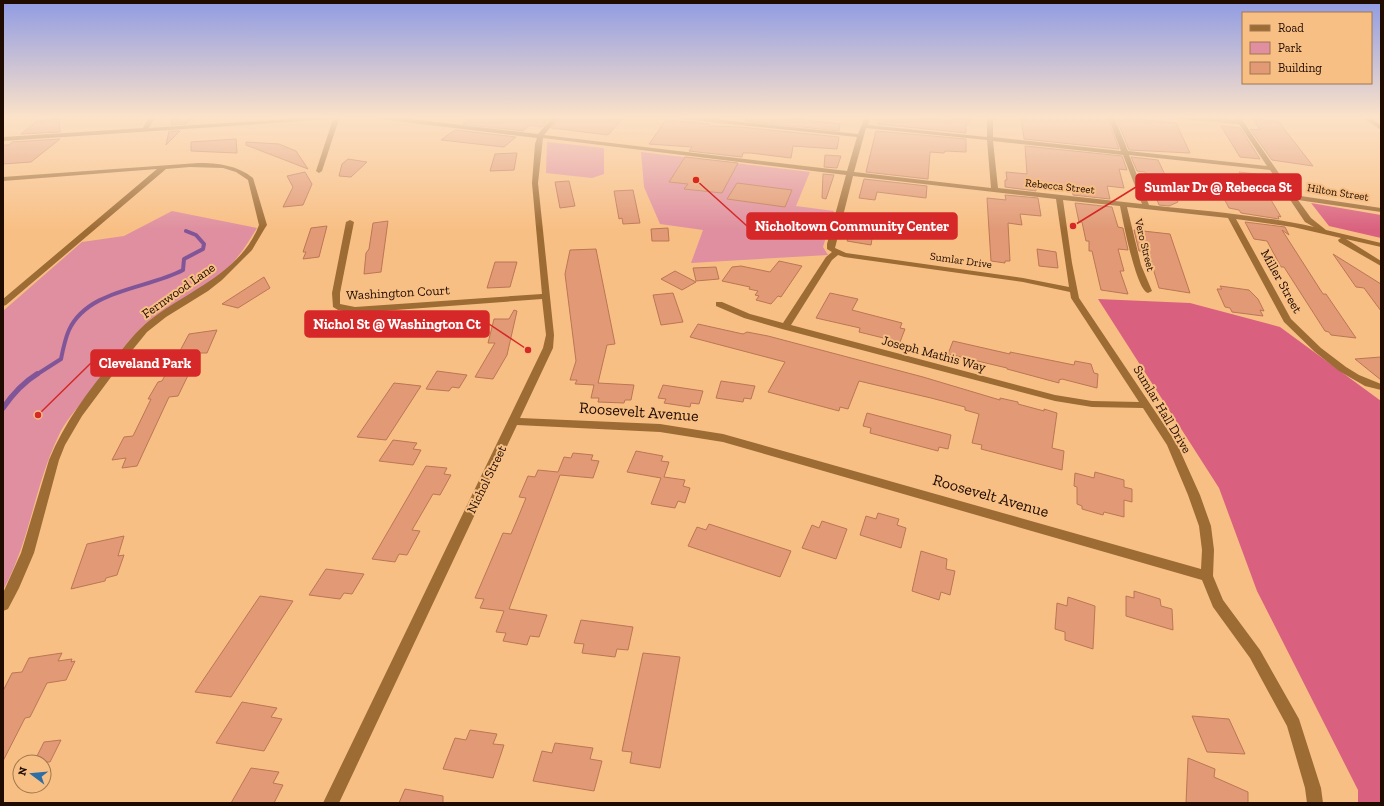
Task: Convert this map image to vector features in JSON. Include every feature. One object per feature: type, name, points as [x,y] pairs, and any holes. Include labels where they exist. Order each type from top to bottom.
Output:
[{"type":"street","points":[[319,171],[324,155]]},
{"type":"street","name":"Nichol Street","points":[[331,803],[548,348],[550,335],[547,296],[535,183],[537,155]]},
{"type":"street","name":"Rebecca Street","points":[[696,155],[1232,216],[1293,225],[1332,235]]},
{"type":"street","points":[[785,327],[829,259],[837,252],[832,249],[830,244],[855,155]]},
{"type":"street","points":[[992,155],[995,189]]},
{"type":"street","points":[[1125,155],[1146,206]]},
{"type":"street","points":[[1140,155],[1271,168]]},
{"type":"street","points":[[1262,155],[1308,220],[1381,264]]},
{"type":"street","name":"Fernwood Lane","points":[[3,604],[25,562],[54,459],[66,434],[74,422],[98,388],[148,325],[214,282],[245,253],[261,232],[262,221],[255,197],[254,186],[251,179],[245,173],[238,170],[208,165],[164,168]]},
{"type":"street","points":[[3,179],[164,168]]},
{"type":"street","points":[[3,303],[164,168]]},
{"type":"street","points":[[1059,197],[1072,290]]},
{"type":"street","name":"Hilton Street","points":[[1292,197],[1381,210]]},
{"type":"street","name":"Vero Street","points":[[1123,204],[1137,265],[1148,291]]},
{"type":"street","name":"Miller Street","points":[[1232,216],[1287,320],[1346,372],[1370,385],[1381,387]]},
{"type":"street","name":"Washington Court","points":[[350,222],[336,292],[336,305],[341,308],[355,310],[547,296]]},
{"type":"street","points":[[1332,235],[1381,245]]},
{"type":"street","name":"Sumlar Drive","points":[[837,252],[1072,290]]},
{"type":"street","name":"Sumlar Hall Drive","points":[[1072,290],[1075,298],[1172,444],[1194,495],[1205,526],[1208,550],[1207,576]]},
{"type":"street","name":"Joseph Mathis Way","points":[[719,304],[747,316],[785,327],[1072,402],[1147,405]]},
{"type":"street","name":"Roosevelt Avenue","points":[[514,422],[660,428],[723,438],[1207,576]]},
{"type":"street","points":[[1207,576],[1218,603],[1255,654],[1294,724],[1313,788],[1315,803]]},
{"type":"green space","points":[[547,155],[604,155],[604,174],[592,178],[546,173]]},
{"type":"green space","points":[[641,155],[663,155],[810,172],[796,206],[834,211],[823,247],[828,255],[691,263],[703,230],[660,224],[644,187]]},
{"type":"green space","points":[[172,211],[257,228],[239,255],[222,274],[209,284],[154,317],[137,332],[67,421],[50,456],[20,553],[3,590],[3,311],[82,242],[124,236]]},
{"type":"shaded area","points":[[1311,203],[1381,215],[1381,238],[1329,226]]},
{"type":"shaded area","points":[[1098,299],[1190,303],[1280,327],[1381,401],[1381,803],[1358,803],[1358,790],[1257,591],[1219,488]]},
{"type":"building","points":[[3,155],[40,155],[31,162],[3,164]]},
{"type":"building","points":[[271,155],[298,155],[308,169]]},
{"type":"building","points":[[495,155],[517,155],[514,170],[490,171]]},
{"type":"building","points":[[721,155],[743,155],[742,157]]},
{"type":"building","points":[[764,155],[792,155],[791,158]]},
{"type":"building","points":[[825,155],[841,156],[837,168],[824,167]]},
{"type":"building","points":[[870,155],[930,155],[928,179],[866,172]]},
{"type":"building","points":[[1026,155],[1122,156],[1127,170],[1119,169],[1124,188],[1107,186],[1110,199],[1073,195],[1072,190],[1036,186],[1036,191],[1005,187],[1005,180],[1007,180],[1006,172],[1027,174]]},
{"type":"building","points":[[1239,155],[1257,155],[1260,159],[1240,157]]},
{"type":"building","points":[[1268,155],[1304,155],[1313,166],[1272,160]]},
{"type":"building","points":[[685,157],[738,163],[722,193],[684,189],[688,184],[669,182]]},
{"type":"building","points":[[1131,157],[1158,160],[1178,202],[1169,206],[1159,205],[1148,176],[1145,172],[1137,171]]},
{"type":"building","points":[[348,159],[367,162],[351,177],[339,176],[342,164]]},
{"type":"building","points":[[305,172],[312,184],[303,205],[283,207],[293,187],[287,176]]},
{"type":"building","points":[[1239,172],[1256,174],[1281,217],[1278,216],[1279,219],[1241,213],[1239,210],[1229,208],[1218,187],[1238,190],[1234,181],[1245,182]]},
{"type":"building","points":[[823,174],[834,175],[826,199],[822,198]]},
{"type":"building","points":[[864,179],[927,186],[926,198],[877,192],[875,200],[859,198]]},
{"type":"building","points":[[569,181],[575,206],[560,208],[555,182]]},
{"type":"building","points":[[737,183],[792,190],[785,207],[727,199]]},
{"type":"building","points":[[633,190],[640,223],[623,224],[622,218],[619,219],[614,191]]},
{"type":"building","points":[[1005,195],[1038,198],[1041,216],[1020,214],[1022,225],[1008,223],[1010,261],[1005,261],[1005,263],[991,261],[987,198],[1006,200]]},
{"type":"building","points":[[1075,203],[1112,207],[1118,227],[1123,228],[1128,250],[1118,249],[1124,271],[1120,271],[1128,294],[1101,290],[1092,251],[1089,251],[1089,241],[1086,241],[1082,222],[1079,222]]},
{"type":"building","points":[[388,221],[381,272],[364,274],[366,253],[369,249],[373,223]]},
{"type":"building","points":[[1245,222],[1285,227],[1289,235],[1282,230],[1323,294],[1326,294],[1356,338],[1331,335],[1329,332],[1325,331],[1284,267],[1281,267],[1267,241],[1254,239]]},
{"type":"building","points":[[852,224],[874,227],[871,245],[847,241]]},
{"type":"building","points":[[327,226],[319,257],[303,259],[306,252],[303,252],[311,228]]},
{"type":"building","points":[[668,228],[669,241],[652,241],[651,229]]},
{"type":"building","points":[[1134,230],[1170,234],[1190,293],[1159,288],[1148,252],[1139,251]]},
{"type":"building","points":[[596,249],[615,344],[607,345],[598,383],[634,385],[631,400],[625,400],[624,403],[598,402],[599,398],[591,398],[594,385],[575,384],[577,380],[570,380],[576,361],[565,274],[570,250]]},
{"type":"building","points":[[1037,249],[1056,252],[1058,268],[1039,266]]},
{"type":"building","points":[[1333,254],[1381,284],[1381,311],[1364,288],[1356,287]]},
{"type":"building","points":[[779,261],[802,266],[781,297],[778,296],[771,304],[756,300],[759,296],[755,295],[758,291],[749,289],[750,287],[722,281],[732,267],[741,266],[770,272]]},
{"type":"building","points":[[495,262],[517,262],[510,287],[487,288]]},
{"type":"building","points":[[716,267],[719,279],[696,281],[693,268]]},
{"type":"building","points":[[675,271],[696,282],[682,290],[661,279]]},
{"type":"building","points":[[264,277],[270,288],[238,308],[222,304]]},
{"type":"building","points":[[1220,286],[1249,290],[1258,299],[1264,311],[1260,310],[1263,316],[1232,312],[1230,308],[1225,307],[1217,289],[1222,289]]},
{"type":"building","points":[[673,293],[683,322],[661,325],[653,295]]},
{"type":"building","points":[[830,293],[858,299],[852,310],[902,323],[900,328],[905,329],[900,342],[859,332],[860,328],[816,318]]},
{"type":"building","points":[[514,310],[517,311],[507,355],[493,379],[475,377],[495,343],[488,343],[494,319],[509,319]]},
{"type":"building","points":[[698,324],[743,334],[747,332],[768,336],[923,377],[1000,400],[1000,398],[1018,402],[1018,404],[1057,413],[1052,448],[1064,451],[1062,470],[981,449],[982,445],[972,443],[979,414],[965,410],[965,407],[859,381],[848,409],[840,407],[839,411],[768,392],[785,362],[690,337]]},
{"type":"building","points":[[217,330],[207,353],[199,353],[178,396],[169,397],[137,466],[122,468],[126,458],[112,460],[124,437],[133,436],[151,399],[148,399],[158,382],[162,381],[172,362],[174,362],[189,334]]},
{"type":"building","points":[[953,341],[1010,354],[1010,352],[1074,365],[1075,361],[1091,364],[1094,373],[1098,374],[1097,388],[1062,379],[1059,380],[1059,383],[1007,368],[948,354]]},
{"type":"building","points":[[1381,357],[1381,380],[1355,359]]},
{"type":"building","points":[[437,371],[467,375],[459,388],[452,387],[449,391],[426,389]]},
{"type":"building","points":[[721,381],[755,386],[751,399],[744,398],[743,402],[716,398]]},
{"type":"building","points":[[394,383],[421,386],[386,440],[357,437]]},
{"type":"building","points":[[663,385],[703,391],[699,404],[691,403],[690,407],[664,403],[666,399],[658,398]]},
{"type":"building","points":[[867,413],[951,435],[948,449],[939,447],[938,451],[870,433],[871,428],[863,426]]},
{"type":"building","points":[[393,440],[417,443],[413,449],[421,450],[413,465],[379,461]]},
{"type":"building","points":[[636,451],[663,456],[661,461],[669,462],[664,477],[685,480],[683,486],[690,488],[685,503],[678,501],[675,508],[651,504],[661,478],[627,472]]},
{"type":"building","points":[[573,453],[593,455],[591,460],[599,461],[593,478],[560,475],[509,609],[547,615],[539,637],[530,636],[527,645],[503,641],[506,633],[496,632],[504,611],[480,608],[484,599],[475,598],[503,533],[511,534],[526,498],[519,497],[528,476],[535,477],[538,470],[558,472],[564,457],[571,458]]},
{"type":"building","points":[[426,466],[447,468],[444,474],[451,475],[440,495],[433,494],[412,530],[420,531],[407,555],[399,554],[395,562],[372,559]]},
{"type":"building","points":[[1095,472],[1124,480],[1124,487],[1132,489],[1132,502],[1124,500],[1124,517],[1104,512],[1103,515],[1082,509],[1082,506],[1077,504],[1077,487],[1074,486],[1075,473],[1094,478]]},
{"type":"building","points":[[878,513],[899,519],[897,525],[906,528],[901,548],[860,535],[866,516],[876,519]]},
{"type":"building","points":[[822,521],[847,529],[836,559],[802,548],[812,525],[819,528]]},
{"type":"building","points":[[709,524],[791,551],[780,577],[688,546],[697,527],[706,530]]},
{"type":"building","points":[[124,536],[118,556],[124,555],[117,575],[106,578],[105,581],[71,589],[87,544]]},
{"type":"building","points":[[921,551],[947,559],[946,569],[955,571],[950,595],[941,592],[939,600],[912,591]]},
{"type":"building","points":[[326,569],[364,574],[352,594],[344,593],[340,599],[309,595]]},
{"type":"building","points":[[1134,591],[1160,599],[1161,606],[1172,609],[1173,630],[1126,616],[1126,596],[1134,598]]},
{"type":"building","points":[[260,596],[293,601],[231,697],[195,692]]},
{"type":"building","points":[[1068,597],[1095,606],[1093,649],[1065,640],[1065,632],[1055,629],[1057,603],[1067,606]]},
{"type":"building","points":[[581,620],[633,627],[628,650],[617,649],[615,657],[582,653],[584,644],[574,643]]},
{"type":"building","points":[[62,653],[58,661],[72,659],[71,662],[75,661],[66,680],[47,683],[30,717],[25,718],[3,761],[3,691],[12,673],[22,672],[29,658]]},
{"type":"building","points":[[643,653],[680,657],[660,768],[630,763],[632,752],[622,751]]},
{"type":"building","points":[[242,702],[277,708],[271,717],[282,719],[264,751],[216,743]]},
{"type":"building","points":[[1192,716],[1229,719],[1245,754],[1207,752]]},
{"type":"building","points":[[470,730],[497,734],[493,744],[504,745],[493,778],[443,769],[455,738],[466,740]]},
{"type":"building","points":[[61,740],[52,758],[52,754],[38,754],[44,742]]},
{"type":"building","points":[[555,743],[593,748],[590,759],[602,761],[594,791],[533,781],[542,751],[552,753]]},
{"type":"building","points":[[1188,758],[1215,769],[1214,777],[1248,792],[1248,803],[1186,803]]},
{"type":"building","points":[[251,768],[279,772],[273,783],[283,785],[274,803],[231,803]]},
{"type":"building","points":[[405,789],[443,796],[443,803],[399,803]]},
{"type":"waterway","points":[[36,375],[61,359],[69,330],[78,316],[90,306],[104,298],[183,270],[184,259],[203,249],[204,244],[196,235],[186,231]]},
{"type":"waterway","points":[[3,408],[18,389],[37,374]]},
{"type":"place","name":"Nicholtown Community Center","points":[[696,180]]},
{"type":"place","name":"Sumlar Dr @ Rebecca St","points":[[1073,226]]},
{"type":"place","name":"Nichol St @ Washington Ct","points":[[528,350]]},
{"type":"place","name":"Cleveland Park","points":[[38,415]]}]
